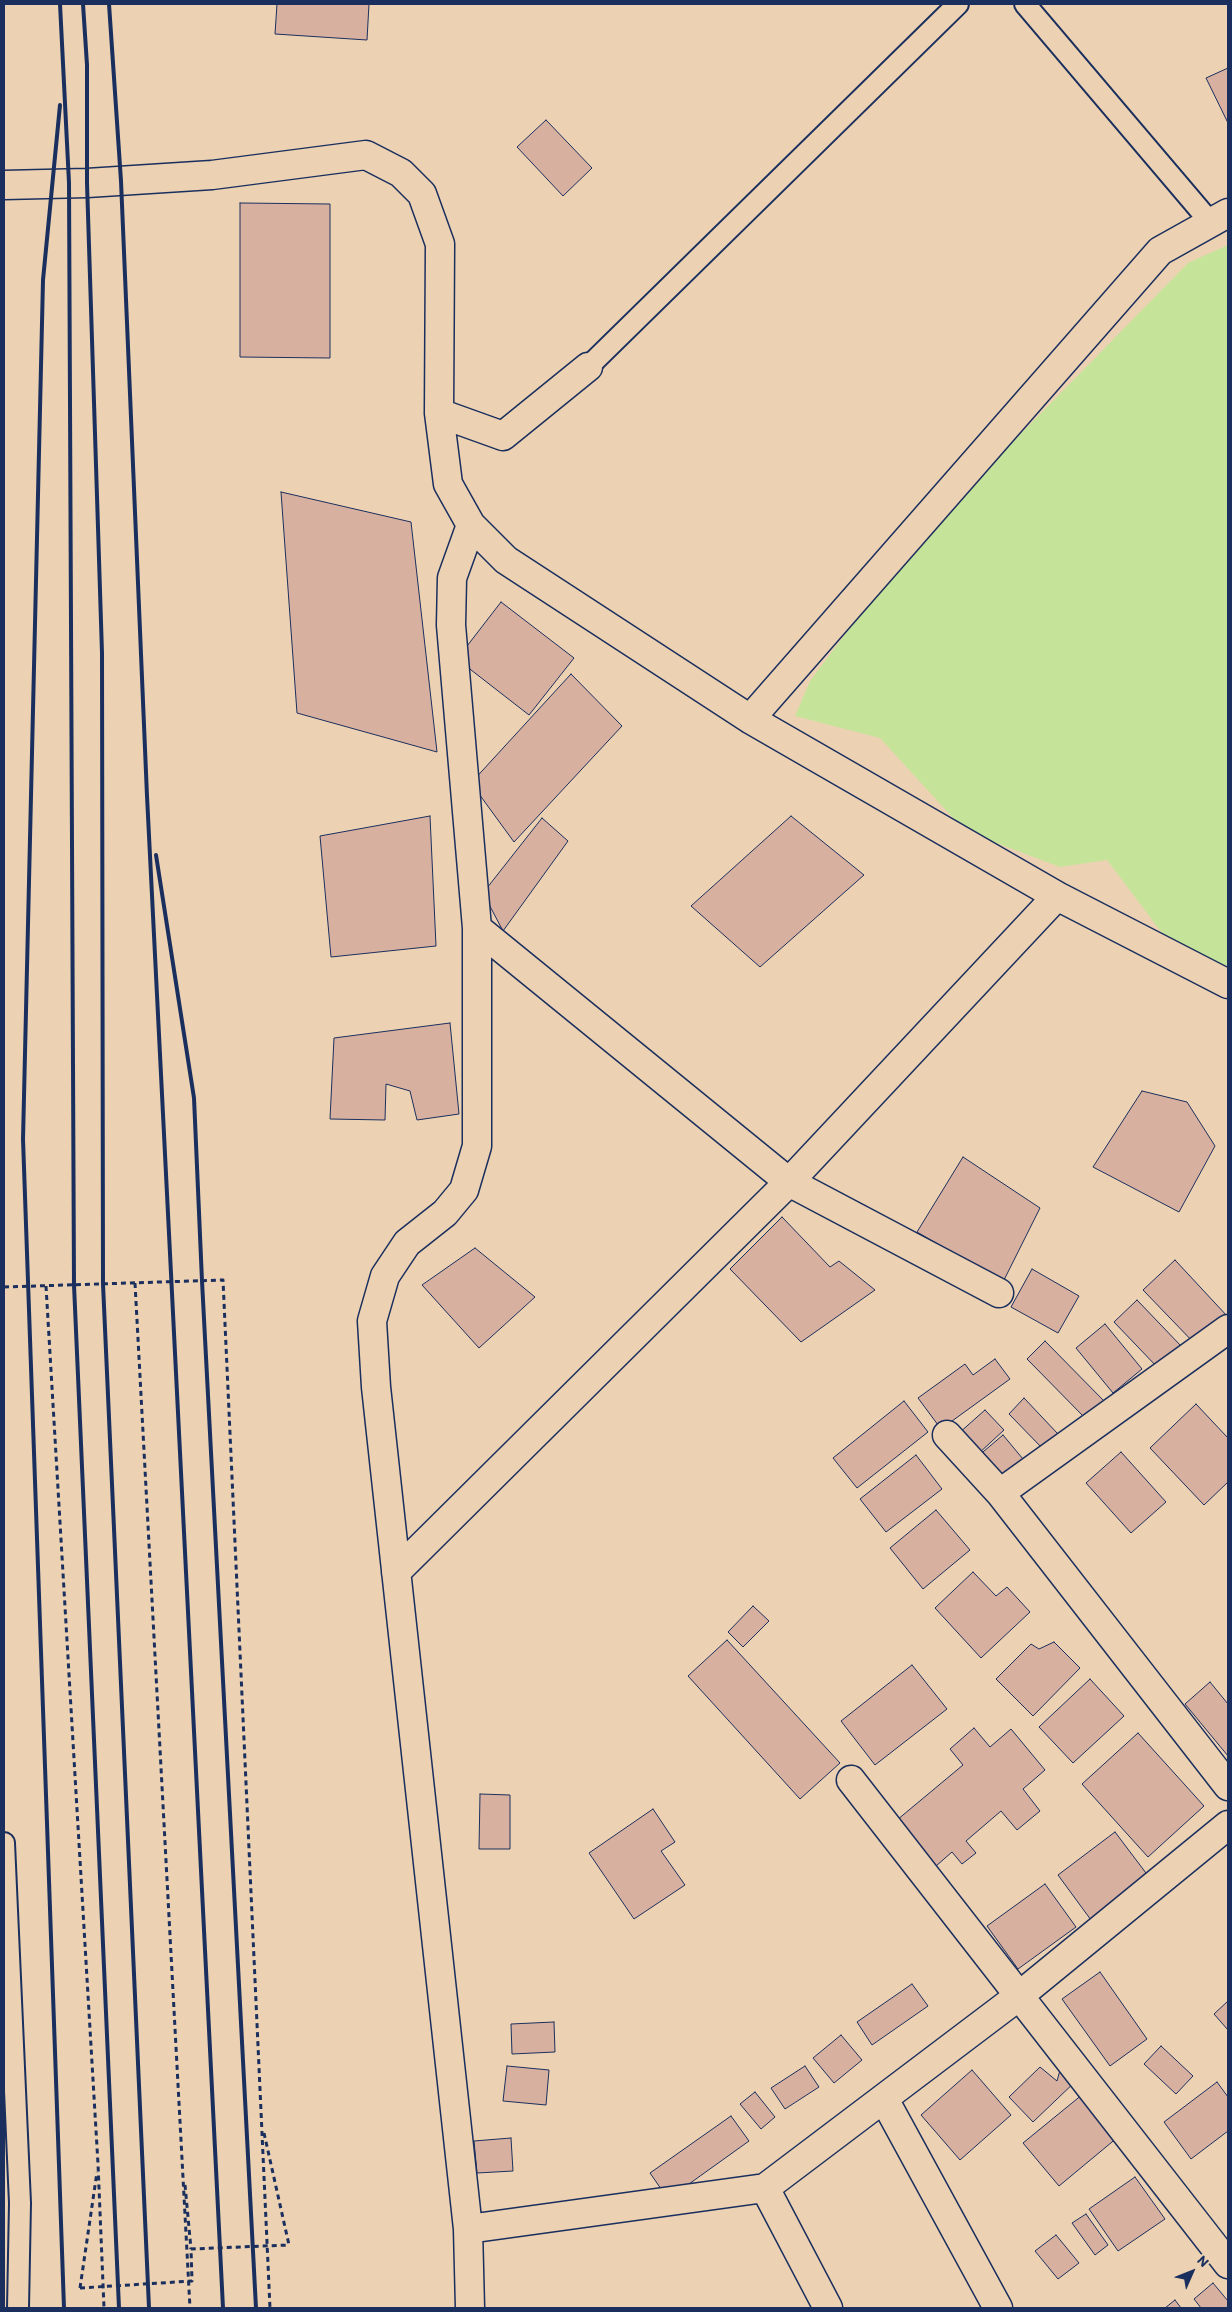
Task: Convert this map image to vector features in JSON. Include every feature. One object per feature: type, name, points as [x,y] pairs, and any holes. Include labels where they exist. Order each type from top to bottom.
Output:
[{"type":"street","points":[[4,185],[212,175],[366,155],[401,173],[422,194],[440,244],[439,413],[448,484],[470,525],[506,560],[750,718],[1057,896],[1228,984]]},
{"type":"street","points":[[750,718],[1160,251],[1220,218]]},
{"type":"street","points":[[439,413],[503,436],[588,367]]},
{"type":"street","points":[[470,525],[452,578],[450,625],[477,928],[477,1146],[464,1190],[445,1213],[406,1243],[385,1276],[372,1321],[376,1387],[468,2229],[470,2308]]},
{"type":"street","points":[[396,1572],[789,1182],[1057,896]]},
{"type":"street","points":[[477,928],[789,1182],[999,1293]]},
{"type":"street","points":[[1000,1493],[1228,1329]]},
{"type":"street","points":[[947,1435],[1000,1493],[1228,1786]]},
{"type":"street","points":[[851,1780],[1228,2264]]},
{"type":"street","points":[[468,2229],[765,2188],[1019,1996],[1228,1825]]},
{"type":"street","points":[[884,2099],[998,2308]]},
{"type":"street","points":[[765,2188],[828,2308]]},
{"type":"lane","points":[[588,367],[958,4]]},
{"type":"lane","points":[[1025,4],[1220,218]]},
{"type":"lane","points":[[4,1843],[20,2203],[18,2308]]},
{"type":"path","points":[[4,1287],[223,1280],[270,2308]]},
{"type":"path","points":[[136,1283],[190,2308]]},
{"type":"path","points":[[46,1285],[98,2164],[104,2308]]},
{"type":"path","points":[[192,2249],[290,2245],[262,2124]]},
{"type":"path","points":[[98,2164],[80,2288],[192,2281],[192,2249],[181,2142]]},
{"type":"green space","points":[[1228,245],[1228,971],[1165,937],[1107,860],[1060,867],[965,831],[880,738],[795,716],[810,681],[913,544],[1188,263]]},
{"type":"building","points":[[277,4],[369,4],[367,40],[275,34]]},
{"type":"building","points":[[1228,68],[1228,123],[1206,78]]},
{"type":"building","points":[[546,120],[592,168],[563,196],[517,147]]},
{"type":"building","points":[[240,203],[330,204],[330,358],[240,357]]},
{"type":"building","points":[[281,492],[411,522],[437,752],[297,713]]},
{"type":"building","points":[[501,602],[574,658],[529,715],[457,659]]},
{"type":"building","points":[[571,674],[622,726],[514,842],[471,783]]},
{"type":"building","points":[[430,816],[436,946],[331,957],[320,836]]},
{"type":"building","points":[[791,816],[864,875],[760,967],[691,906]]},
{"type":"building","points":[[542,818],[568,841],[503,931],[483,893]]},
{"type":"building","points":[[450,1023],[459,1114],[417,1120],[410,1091],[386,1084],[385,1120],[330,1119],[334,1038]]},
{"type":"building","points":[[1142,1091],[1187,1102],[1215,1146],[1179,1212],[1093,1167]]},
{"type":"building","points":[[963,1157],[1040,1208],[1003,1282],[917,1232]]},
{"type":"building","points":[[782,1217],[830,1267],[839,1261],[875,1290],[801,1342],[730,1269]]},
{"type":"building","points":[[475,1248],[535,1297],[479,1348],[422,1285]]},
{"type":"building","points":[[1175,1260],[1228,1317],[1197,1346],[1143,1290]]},
{"type":"building","points":[[1032,1269],[1079,1296],[1058,1333],[1011,1307]]},
{"type":"building","points":[[1137,1300],[1182,1347],[1159,1369],[1114,1322]]},
{"type":"building","points":[[1105,1324],[1142,1369],[1113,1393],[1076,1348]]},
{"type":"building","points":[[1045,1341],[1106,1403],[1088,1421],[1027,1359]]},
{"type":"building","points":[[995,1359],[1010,1379],[941,1429],[918,1398],[965,1364],[973,1375]]},
{"type":"building","points":[[1024,1398],[1058,1434],[1043,1449],[1009,1414]]},
{"type":"building","points":[[904,1401],[928,1432],[857,1488],[833,1458]]},
{"type":"building","points":[[1196,1404],[1228,1438],[1228,1482],[1204,1505],[1150,1448]]},
{"type":"building","points":[[985,1410],[1004,1430],[978,1454],[959,1433]]},
{"type":"building","points":[[1003,1435],[1028,1465],[1003,1486],[977,1457]]},
{"type":"building","points":[[1121,1452],[1166,1502],[1131,1533],[1086,1483]]},
{"type":"building","points":[[916,1455],[942,1489],[886,1532],[860,1499]]},
{"type":"building","points":[[936,1510],[970,1550],[923,1589],[890,1548]]},
{"type":"building","points":[[973,1572],[996,1596],[1007,1587],[1030,1612],[981,1658],[935,1608]]},
{"type":"building","points":[[753,1606],[769,1621],[743,1647],[728,1632]]},
{"type":"building","points":[[727,1640],[840,1763],[800,1799],[688,1676]]},
{"type":"building","points":[[1054,1642],[1080,1668],[1033,1716],[996,1679],[1031,1644],[1039,1649]]},
{"type":"building","points":[[912,1665],[947,1709],[875,1765],[841,1721]]},
{"type":"building","points":[[1090,1679],[1124,1716],[1073,1763],[1039,1727]]},
{"type":"building","points":[[1210,1682],[1228,1704],[1228,1756],[1185,1704]]},
{"type":"building","points":[[974,1728],[990,1747],[1011,1729],[1045,1770],[1023,1789],[1040,1811],[1017,1830],[1001,1811],[966,1841],[976,1853],[962,1864],[952,1852],[936,1866],[897,1820],[963,1765],[950,1749]]},
{"type":"building","points":[[1138,1733],[1204,1806],[1148,1857],[1082,1784]]},
{"type":"building","points":[[480,1794],[510,1795],[510,1849],[479,1849]]},
{"type":"building","points":[[653,1809],[675,1842],[661,1851],[685,1885],[634,1919],[589,1853]]},
{"type":"building","points":[[1115,1832],[1149,1877],[1091,1920],[1058,1875]]},
{"type":"building","points":[[1045,1884],[1076,1927],[1018,1969],[987,1926]]},
{"type":"building","points":[[1100,1972],[1147,2039],[1110,2066],[1062,1999]]},
{"type":"building","points":[[912,1984],[928,2006],[872,2045],[857,2022]]},
{"type":"building","points":[[1228,2001],[1228,2030],[1214,2014]]},
{"type":"building","points":[[554,2022],[555,2052],[512,2054],[511,2024]]},
{"type":"building","points":[[841,2035],[862,2060],[834,2083],[813,2058]]},
{"type":"building","points":[[1161,2046],[1193,2076],[1176,2094],[1144,2064]]},
{"type":"building","points":[[1062,2063],[1078,2079],[1033,2122],[1009,2097],[1040,2067],[1057,2081]]},
{"type":"building","points":[[507,2066],[549,2070],[546,2105],[503,2101]]},
{"type":"building","points":[[805,2066],[819,2087],[785,2109],[771,2088]]},
{"type":"building","points":[[972,2070],[1011,2115],[960,2160],[921,2115]]},
{"type":"building","points":[[1217,2082],[1228,2097],[1228,2131],[1191,2159],[1164,2122]]},
{"type":"building","points":[[755,2092],[775,2117],[761,2129],[740,2104]]},
{"type":"building","points":[[1083,2094],[1118,2137],[1059,2186],[1023,2143]]},
{"type":"building","points":[[731,2116],[749,2141],[668,2199],[650,2173]]},
{"type":"building","points":[[511,2138],[513,2171],[477,2173],[474,2141]]},
{"type":"building","points":[[1135,2177],[1165,2219],[1118,2251],[1089,2209]]},
{"type":"building","points":[[1086,2214],[1108,2245],[1095,2255],[1072,2223]]},
{"type":"building","points":[[1056,2235],[1079,2263],[1058,2279],[1035,2251]]},
{"type":"building","points":[[1213,2283],[1228,2301],[1228,2308],[1201,2308],[1194,2299]]},
{"type":"building","points":[[1175,2300],[1181,2308],[1165,2308]]},
{"type":"railway","points":[[60,4],[69,183],[74,1285],[119,2308]]},
{"type":"railway","points":[[83,4],[87,65],[87,183],[102,653],[103,1284],[149,2308]]},
{"type":"railway","points":[[109,4],[121,181],[147,796],[223,2308]]},
{"type":"railway","points":[[60,105],[43,280],[23,1139],[64,2308]]},
{"type":"railway","points":[[156,855],[194,1098],[256,2308]]}]
